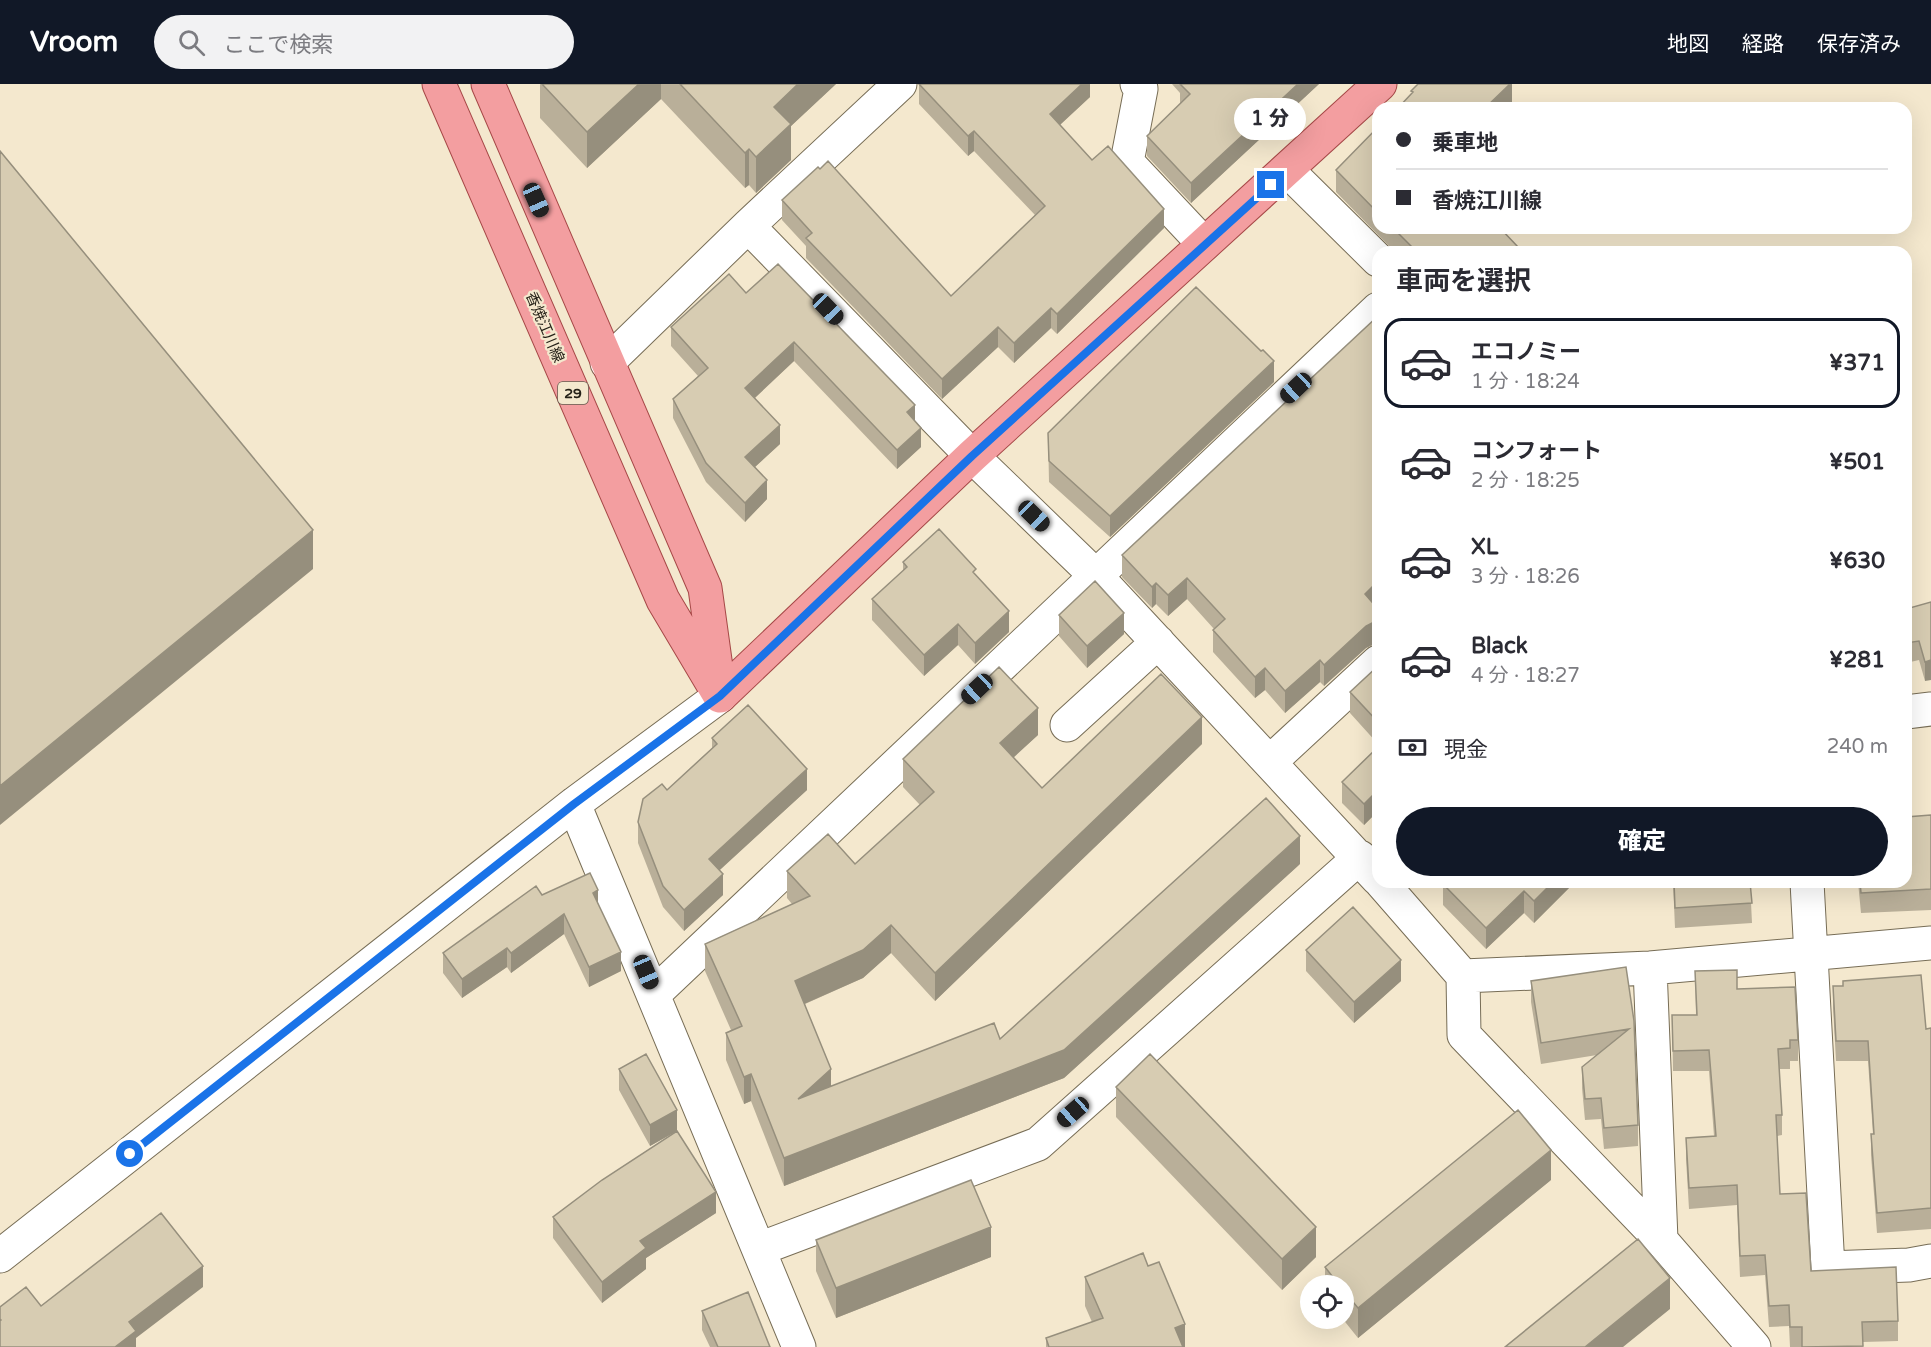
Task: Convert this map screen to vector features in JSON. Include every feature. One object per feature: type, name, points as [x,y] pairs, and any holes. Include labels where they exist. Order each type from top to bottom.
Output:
[{"type":"main road","name":"香焼江川線","points":[[439,84],[663,600],[720,696]]},
{"type":"main road","points":[[488,84],[705,588],[720,696]]},
{"type":"main road","points":[[720,696],[972,456],[1380,84]]},
{"type":"street","points":[[607,363],[748,226],[900,84]]},
{"type":"street","points":[[1137,84],[1141,89],[1127,162],[1204,244]]},
{"type":"street","points":[[1287,170],[1372,254]]},
{"type":"street","points":[[748,226],[972,456],[1096,576],[1372,872]]},
{"type":"street","points":[[655,993],[1372,315]]},
{"type":"street","points":[[1067,725],[1158,642]]},
{"type":"street","points":[[1271,761],[1372,668]]},
{"type":"street","points":[[0,1256],[574,804],[720,696]]},
{"type":"street","points":[[1912,711],[1931,709]]},
{"type":"street","points":[[574,804],[655,993],[799,1347]]},
{"type":"street","points":[[759,1249],[1038,1144],[1372,874]]},
{"type":"street","points":[[1386,888],[1463,976],[1464,1035],[1661,1240],[1754,1347]]},
{"type":"street","points":[[1807,888],[1828,1268],[1931,1261]]},
{"type":"street","points":[[1463,976],[1650,968],[1931,943]]},
{"type":"street","points":[[1650,968],[1661,1240]]},
{"type":"building","points":[[542,84],[639,84],[587,132]]},
{"type":"building","points":[[680,84],[798,84],[774,107],[791,124],[756,157],[749,149],[745,153]]},
{"type":"building","points":[[919,84],[1082,84],[1050,114],[1092,160],[1108,146],[1164,209],[1057,314],[1051,308],[1014,343],[998,327],[942,379],[806,238],[812,233],[782,200],[818,167],[820,169],[828,161],[951,296],[1045,206],[974,131],[968,136]]},
{"type":"building","points":[[1180,84],[1298,84],[1191,183],[1147,136],[1190,94]]},
{"type":"building","points":[[1418,84],[1510,84],[1491,102],[1404,102],[1413,92],[1411,91]]},
{"type":"building","points":[[1372,133],[1372,207],[1336,170]]},
{"type":"building","points":[[0,151],[313,530],[0,786]]},
{"type":"building","points":[[1399,234],[1506,234],[1517,246],[1411,246]]},
{"type":"building","points":[[778,264],[915,405],[907,412],[921,428],[897,450],[794,342],[745,388],[780,425],[745,457],[767,480],[745,503],[706,463],[673,399],[708,368],[671,327],[729,274],[746,293]]},
{"type":"building","points":[[1196,287],[1274,361],[1110,516],[1049,461],[1048,433]]},
{"type":"building","points":[[1372,322],[1372,587],[1365,594],[1372,602],[1372,623],[1324,665],[1320,660],[1285,691],[1265,668],[1255,677],[1213,630],[1225,619],[1187,578],[1168,595],[1156,583],[1152,587],[1122,555]]},
{"type":"building","points":[[939,529],[976,569],[973,572],[1009,611],[975,643],[958,624],[924,655],[872,599],[907,567],[903,562]]},
{"type":"building","points":[[1095,581],[1124,613],[1087,646],[1059,615]]},
{"type":"building","points":[[1931,602],[1931,660],[1925,662],[1919,641],[1912,642],[1912,607]]},
{"type":"building","points":[[999,667],[1038,708],[1000,743],[1042,788],[1161,674],[1202,717],[935,973],[891,925],[863,950],[795,981],[831,1069],[798,1099],[994,1023],[1000,1039],[1266,798],[1300,836],[1064,1050],[784,1158],[751,1074],[744,1077],[726,1033],[742,1026],[705,944],[810,896],[787,871],[828,834],[855,864],[934,792],[903,759]]},
{"type":"building","points":[[1372,672],[1372,716],[1350,692]]},
{"type":"building","points":[[748,705],[807,769],[709,859],[723,874],[684,910],[663,886],[638,822],[643,799],[662,784],[667,790],[717,744],[712,738]]},
{"type":"building","points":[[1372,753],[1372,796],[1364,804],[1342,782]]},
{"type":"building","points":[[1931,815],[1931,889],[1861,893],[1861,888],[1912,888],[1912,817]]},
{"type":"building","points":[[590,873],[598,890],[593,893],[621,952],[589,967],[564,914],[511,953],[507,948],[462,979],[443,953],[536,886],[542,895]]},
{"type":"building","points":[[1447,888],[1547,888],[1534,901],[1524,891],[1486,928]]},
{"type":"building","points":[[1674,888],[1751,888],[1752,903],[1675,908]]},
{"type":"building","points":[[1353,907],[1401,960],[1354,1002],[1306,950]]},
{"type":"building","points":[[1626,967],[1634,1021],[1638,1125],[1604,1128],[1601,1098],[1585,1099],[1582,1067],[1629,1029],[1541,1043],[1531,981]]},
{"type":"building","points":[[1737,970],[1737,989],[1795,987],[1798,1040],[1790,1040],[1790,1048],[1778,1049],[1782,1115],[1776,1115],[1780,1194],[1806,1193],[1811,1271],[1896,1267],[1898,1321],[1862,1322],[1863,1346],[1802,1347],[1802,1327],[1790,1327],[1789,1305],[1769,1306],[1765,1255],[1740,1256],[1737,1185],[1689,1188],[1686,1138],[1716,1136],[1709,1050],[1673,1051],[1672,1015],[1697,1015],[1695,971]]},
{"type":"building","points":[[1921,975],[1926,1029],[1931,1028],[1931,1208],[1877,1213],[1871,1134],[1874,1134],[1868,1041],[1836,1041],[1833,986],[1843,986],[1843,981]]},
{"type":"building","points":[[646,1054],[677,1110],[650,1125],[619,1069]]},
{"type":"building","points":[[1150,1054],[1316,1227],[1282,1259],[1116,1087]]},
{"type":"building","points":[[1518,1110],[1551,1150],[1358,1308],[1354,1303],[1354,1275],[1331,1275],[1325,1267]]},
{"type":"building","points":[[677,1131],[716,1192],[640,1241],[646,1248],[602,1282],[553,1217],[602,1180]]},
{"type":"building","points":[[971,1180],[991,1227],[836,1288],[816,1240]]},
{"type":"building","points":[[161,1213],[203,1266],[129,1322],[136,1331],[115,1347],[0,1347],[0,1307],[26,1287],[41,1306]]},
{"type":"building","points":[[1638,1239],[1670,1278],[1585,1347],[1505,1347]]},
{"type":"building","points":[[1143,1253],[1148,1266],[1159,1262],[1185,1324],[1175,1328],[1183,1347],[1049,1347],[1046,1338],[1103,1318],[1085,1277]]},
{"type":"building","points":[[748,1292],[770,1347],[718,1347],[702,1311]]},
{"type":"route","points":[[130,1154],[574,804],[720,696],[972,456],[1271,185]]}]
